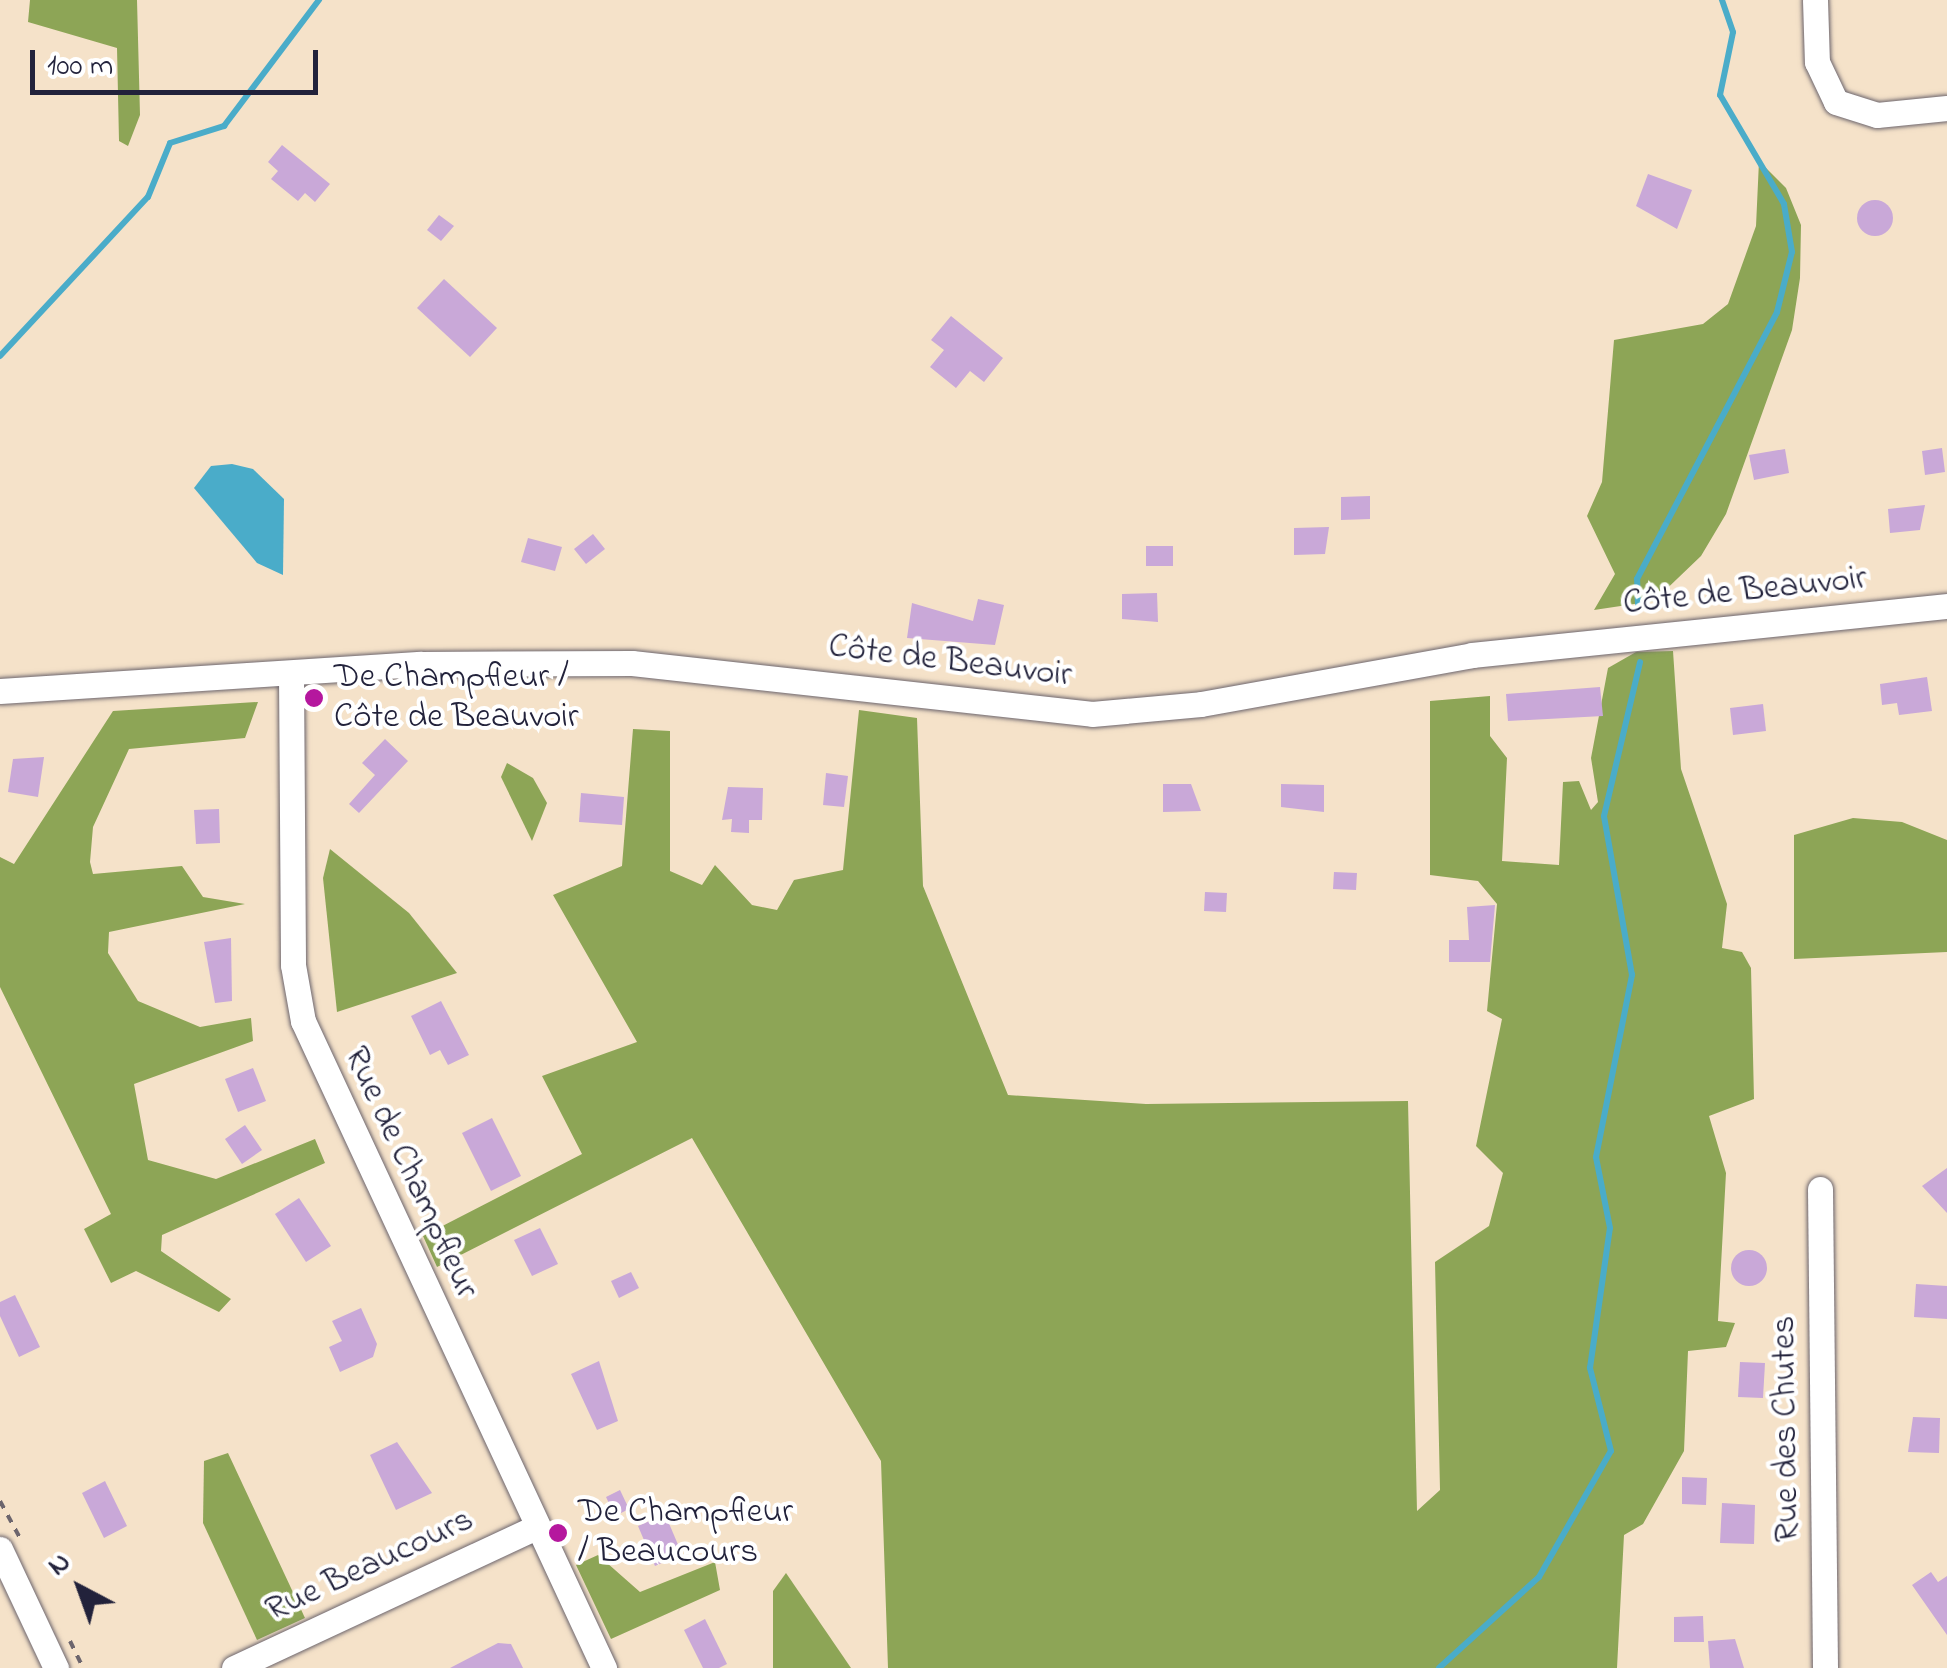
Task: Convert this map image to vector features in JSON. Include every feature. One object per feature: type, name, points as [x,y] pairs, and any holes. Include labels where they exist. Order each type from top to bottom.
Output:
[{"type":"street","points":[[1815,0],[1817,62],[1836,102],[1877,115],[1947,108]]},
{"type":"street","name":"Côte de Beauvoir","points":[[0,691],[291,674],[632,663],[1092,714],[1201,704],[1472,655],[1947,606]]},
{"type":"street","name":"Rue de Champfleur","points":[[291,674],[293,965],[303,1021],[604,1668]]},
{"type":"street","name":"Rue des Chutes","points":[[1820,1189],[1824,1668]]},
{"type":"street","name":"Rue Beaucours","points":[[234,1668],[536,1528]]},
{"type":"street","points":[[0,1549],[56,1668]]},
{"type":"green space","points":[[30,0],[137,0],[140,115],[128,146],[119,141],[117,48],[28,22]]},
{"type":"green space","points":[[1759,161],[1786,188],[1801,225],[1800,278],[1792,330],[1726,514],[1701,556],[1654,601],[1594,610],[1615,574],[1587,516],[1602,482],[1614,340],[1703,324],[1728,304],[1756,226]]},
{"type":"green space","points":[[1673,651],[1681,769],[1727,904],[1722,948],[1742,952],[1751,968],[1754,1099],[1709,1116],[1726,1173],[1718,1321],[1735,1323],[1726,1347],[1688,1351],[1684,1451],[1643,1524],[1624,1535],[1617,1668],[888,1668],[881,1461],[692,1138],[437,1267],[423,1236],[582,1154],[542,1076],[637,1042],[553,895],[622,866],[633,729],[670,731],[670,871],[702,885],[715,865],[752,905],[777,910],[794,880],[843,870],[859,710],[917,718],[923,886],[1008,1095],[1146,1104],[1408,1101],[1417,1511],[1440,1490],[1435,1262],[1489,1226],[1503,1173],[1476,1146],[1502,1019],[1487,1011],[1497,904],[1478,881],[1430,875],[1430,701],[1490,696],[1490,736],[1507,758],[1502,861],[1559,865],[1563,782],[1579,781],[1591,810],[1598,802],[1591,758],[1608,668],[1636,652]]},
{"type":"green space","points":[[258,702],[245,738],[129,749],[93,827],[90,862],[93,874],[182,866],[203,897],[245,904],[109,932],[108,953],[138,1001],[200,1027],[251,1018],[253,1041],[134,1084],[148,1160],[216,1179],[315,1139],[325,1163],[162,1235],[161,1251],[231,1299],[219,1312],[136,1271],[111,1283],[84,1229],[111,1214],[0,987],[0,857],[14,864],[113,711]]},
{"type":"green space","points":[[507,763],[533,778],[547,803],[532,841],[501,777]]},
{"type":"green space","points":[[1853,818],[1902,822],[1947,840],[1947,952],[1794,959],[1794,835]]},
{"type":"green space","points":[[330,849],[409,913],[457,973],[337,1012],[323,878]]},
{"type":"green space","points":[[228,1453],[305,1618],[257,1640],[203,1523],[204,1461]]},
{"type":"green space","points":[[598,1555],[640,1592],[715,1562],[720,1590],[611,1639],[576,1565]]},
{"type":"green space","points":[[786,1573],[851,1668],[773,1668],[773,1591]]},
{"type":"water","points":[[232,464],[253,469],[284,499],[283,575],[257,563],[194,488],[211,466]]},
{"type":"building","points":[[282,145],[330,184],[315,202],[305,193],[298,201],[271,179],[278,171],[268,162]]},
{"type":"building","points":[[1648,174],[1692,190],[1677,229],[1636,206]]},
{"type":"building","points":[[1875,200],[1888,205],[1893,218],[1888,231],[1875,236],[1862,231],[1857,218],[1862,205]]},
{"type":"building","points":[[439,215],[454,226],[441,241],[427,230]]},
{"type":"building","points":[[444,279],[497,328],[470,357],[417,308]]},
{"type":"building","points":[[951,316],[1003,358],[984,382],[970,371],[956,388],[930,367],[944,350],[931,340]]},
{"type":"building","points":[[1942,448],[1945,472],[1925,475],[1922,451]]},
{"type":"building","points":[[1785,449],[1789,473],[1754,480],[1749,455]]},
{"type":"building","points":[[1370,496],[1370,519],[1341,520],[1341,497]]},
{"type":"building","points":[[1925,505],[1920,530],[1890,533],[1888,509]]},
{"type":"building","points":[[1329,527],[1325,554],[1294,555],[1294,528]]},
{"type":"building","points":[[593,534],[605,549],[586,564],[574,549]]},
{"type":"building","points":[[528,538],[562,547],[555,571],[521,562]]},
{"type":"building","points":[[1146,546],[1173,546],[1173,566],[1146,566]]},
{"type":"building","points":[[1157,593],[1158,622],[1122,619],[1122,594]]},
{"type":"building","points":[[978,599],[1004,605],[995,645],[907,638],[912,603],[973,621]]},
{"type":"building","points":[[1927,677],[1932,711],[1899,715],[1897,703],[1882,705],[1880,684]]},
{"type":"building","points":[[1600,687],[1603,716],[1508,721],[1506,694]]},
{"type":"building","points":[[1763,704],[1766,731],[1733,735],[1730,708]]},
{"type":"building","points":[[385,739],[408,761],[359,813],[349,804],[375,775],[362,763]]},
{"type":"building","points":[[44,757],[38,797],[8,792],[13,759]]},
{"type":"building","points":[[826,773],[848,776],[844,807],[823,805]]},
{"type":"building","points":[[1163,784],[1191,784],[1201,811],[1163,812]]},
{"type":"building","points":[[1281,784],[1324,785],[1324,812],[1281,807]]},
{"type":"building","points":[[728,787],[763,788],[762,820],[749,820],[749,833],[731,832],[732,819],[722,820]]},
{"type":"building","points":[[581,793],[624,797],[622,825],[579,822]]},
{"type":"building","points":[[219,809],[220,843],[196,844],[194,810]]},
{"type":"building","points":[[1334,872],[1357,873],[1356,890],[1333,889]]},
{"type":"building","points":[[1205,892],[1227,893],[1226,912],[1204,911]]},
{"type":"building","points":[[1495,905],[1490,962],[1449,962],[1449,940],[1469,940],[1467,907]]},
{"type":"building","points":[[231,938],[232,1001],[215,1003],[204,942]]},
{"type":"building","points":[[441,1001],[469,1055],[448,1065],[440,1050],[430,1055],[411,1016]]},
{"type":"building","points":[[253,1068],[266,1101],[238,1112],[225,1079]]},
{"type":"building","points":[[492,1118],[521,1176],[491,1191],[462,1133]]},
{"type":"building","points":[[245,1125],[262,1150],[242,1164],[225,1139]]},
{"type":"building","points":[[1947,1168],[1947,1213],[1922,1186]]},
{"type":"building","points":[[299,1198],[331,1246],[306,1262],[275,1214]]},
{"type":"building","points":[[540,1228],[558,1264],[532,1276],[514,1240]]},
{"type":"building","points":[[1749,1250],[1761,1256],[1767,1268],[1761,1280],[1749,1286],[1737,1280],[1731,1268],[1737,1256]]},
{"type":"building","points":[[631,1272],[639,1288],[619,1298],[611,1281]]},
{"type":"building","points":[[1916,1284],[1947,1286],[1947,1319],[1914,1317]]},
{"type":"building","points":[[15,1295],[40,1347],[19,1357],[0,1316],[0,1302]]},
{"type":"building","points":[[361,1308],[377,1344],[373,1357],[340,1372],[329,1347],[342,1341],[332,1321]]},
{"type":"building","points":[[599,1361],[618,1421],[597,1430],[571,1374]]},
{"type":"building","points":[[1740,1362],[1765,1363],[1763,1398],[1738,1397]]},
{"type":"building","points":[[1913,1417],[1940,1418],[1939,1453],[1908,1452]]},
{"type":"building","points":[[397,1442],[432,1493],[396,1510],[370,1455]]},
{"type":"building","points":[[1682,1477],[1707,1478],[1706,1505],[1682,1504]]},
{"type":"building","points":[[105,1481],[127,1526],[104,1538],[82,1493]]},
{"type":"building","points":[[620,1490],[629,1509],[615,1516],[606,1497]]},
{"type":"building","points":[[1722,1503],[1755,1505],[1754,1544],[1720,1543]]},
{"type":"building","points":[[665,1514],[682,1554],[655,1566],[638,1526]]},
{"type":"building","points":[[1931,1572],[1938,1582],[1947,1576],[1947,1635],[1912,1585]]},
{"type":"building","points":[[1703,1616],[1704,1642],[1674,1642],[1674,1617]]},
{"type":"building","points":[[705,1619],[727,1664],[719,1668],[703,1668],[684,1630]]},
{"type":"building","points":[[1735,1639],[1744,1668],[1710,1668],[1708,1641]]},
{"type":"building","points":[[498,1643],[511,1644],[523,1668],[450,1668]]},
{"type":"waterway","points":[[0,356],[148,197],[170,143],[224,126],[319,0]]},
{"type":"waterway","points":[[1638,605],[1637,579],[1777,312],[1792,252],[1784,204],[1720,95],[1733,32],[1722,0]]},
{"type":"waterway","points":[[1439,1668],[1539,1577],[1611,1451],[1590,1368],[1610,1228],[1596,1157],[1632,975],[1604,816],[1640,662]]},
{"type":"place","name":"De Champfleur / Côte de Beauvoir","points":[[314,698]]},
{"type":"place","name":"De Champfleur / Beaucours","points":[[558,1533]]}]
